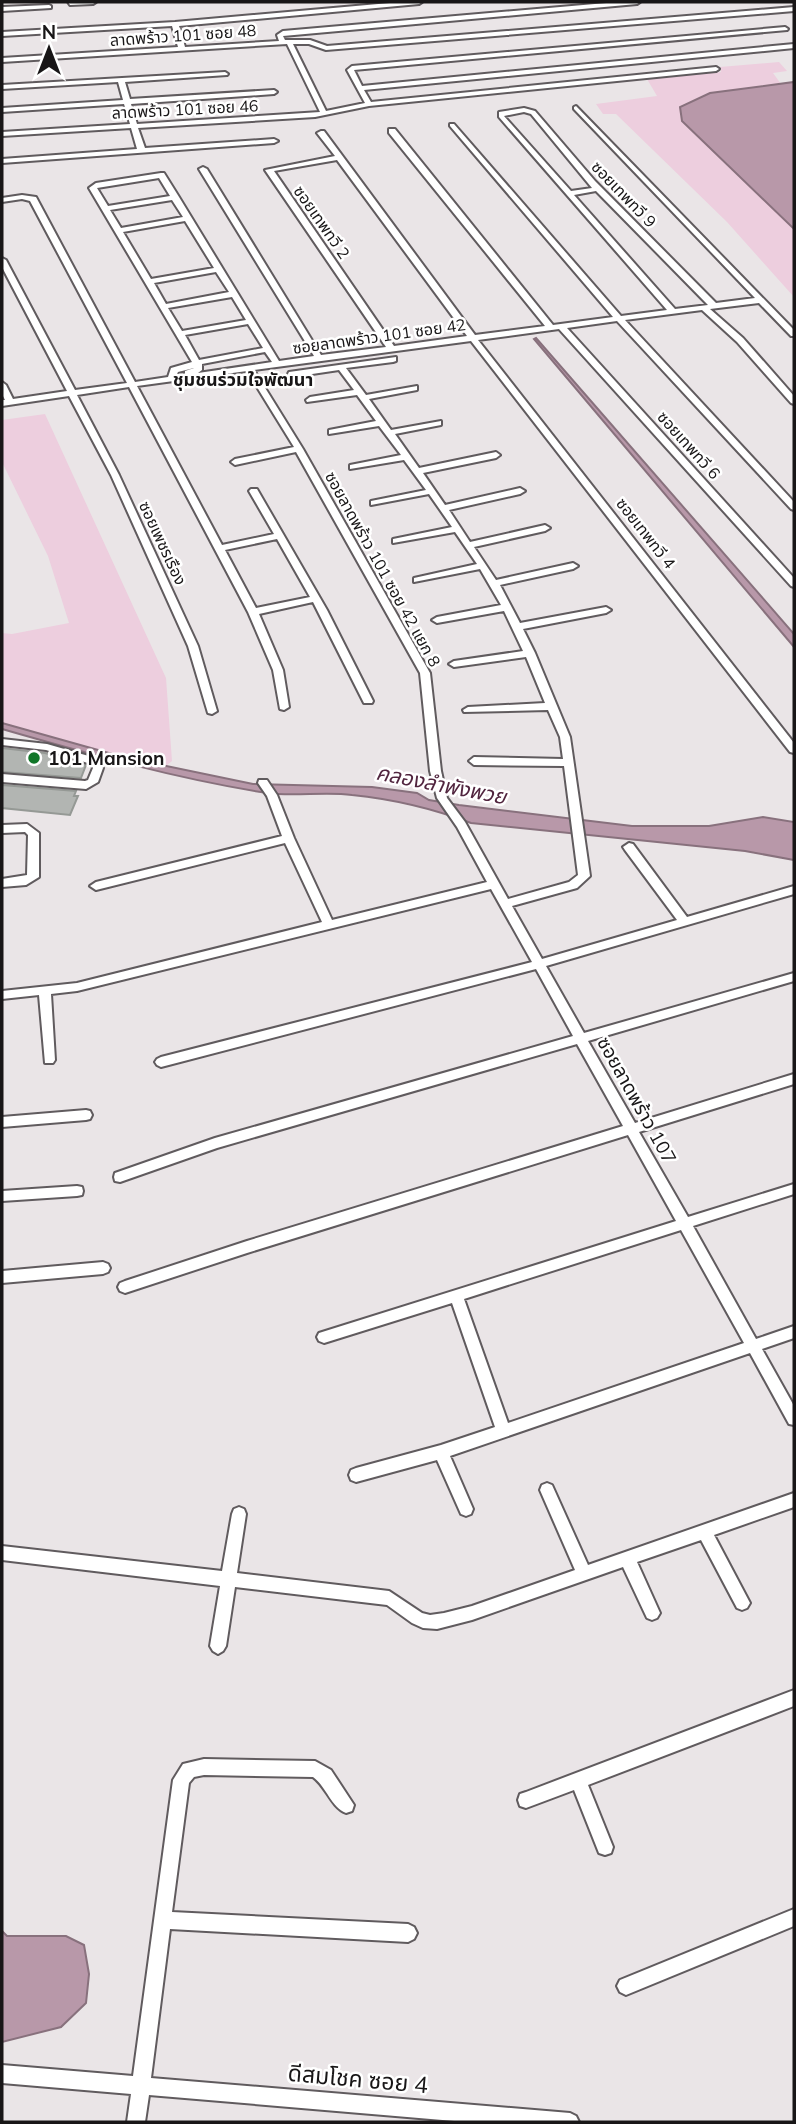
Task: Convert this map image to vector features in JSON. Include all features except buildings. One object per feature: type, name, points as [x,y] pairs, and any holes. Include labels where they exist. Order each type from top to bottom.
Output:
[{"type":"street","points":[[70,3],[93,2]]},
{"type":"street","points":[[2,32],[176,24],[419,2]]},
{"type":"street","points":[[324,113],[280,35],[283,33],[637,2]]},
{"type":"street","points":[[774,2],[794,28]]},
{"type":"street","points":[[5,19],[3,7],[49,7]]},
{"type":"street","points":[[286,42],[310,43],[319,48],[332,48],[794,9]]},
{"type":"street","points":[[771,11],[794,41]]},
{"type":"street","points":[[176,24],[182,50]]},
{"type":"street","points":[[2,32],[42,27]]},
{"type":"street","points":[[716,69],[369,104],[351,68],[785,29]]},
{"type":"street","name":"ลาดพร้าว 101 ซอย 48","points":[[2,60],[286,42]]},
{"type":"street","points":[[361,89],[794,46]]},
{"type":"street","points":[[2,87],[225,74]]},
{"type":"street","points":[[121,81],[142,152]]},
{"type":"street","points":[[2,110],[274,92]]},
{"type":"street","name":"ลาดพร้าว 101 ซอย 46","points":[[2,134],[324,113],[369,104]]},
{"type":"street","points":[[576,108],[794,334]]},
{"type":"street","name":"ซอยเทพทวี 9","points":[[570,194],[501,116],[502,112],[533,112],[598,189],[714,306]]},
{"type":"street","points":[[452,125],[619,319],[794,507]]},
{"type":"street","points":[[392,131],[551,328]]},
{"type":"street","name":"ซอยเทพทวี 4","points":[[321,133],[472,337],[790,737],[794,750]]},
{"type":"street","points":[[2,161],[274,142]]},
{"type":"street","name":"ซอยเทพทวี 2","points":[[338,158],[269,170],[391,348]]},
{"type":"street","points":[[203,169],[319,358]]},
{"type":"street","points":[[179,378],[198,370],[197,364],[93,188],[96,185],[159,174],[277,364]]},
{"type":"street","points":[[570,194],[598,189]]},
{"type":"street","points":[[570,194],[672,311]]},
{"type":"street","points":[[2,200],[22,197],[33,200],[253,612],[278,670],[284,707]]},
{"type":"street","points":[[105,209],[174,197]]},
{"type":"street","points":[[118,231],[188,218]]},
{"type":"street","name":"ซอยเพชรเรือง","points":[[2,260],[115,475],[193,646],[212,711]]},
{"type":"street","points":[[148,282],[219,270]]},
{"type":"street","points":[[163,307],[234,294]]},
{"type":"street","name":"ซอยลาดพร้าว 101 ซอย 42","points":[[6,402],[761,300]]},
{"type":"street","points":[[703,307],[740,340],[794,401]]},
{"type":"street","points":[[179,334],[251,321]]},
{"type":"street","name":"ซอยเทพทวี 6","points":[[562,327],[794,584]]},
{"type":"street","points":[[197,364],[268,349]]},
{"type":"street","points":[[292,374],[393,359]]},
{"type":"street","points":[[341,367],[432,491],[494,583],[530,653],[565,737],[585,866],[583,878],[576,883],[505,904]]},
{"type":"street","name":"ซอยลาดพร้าว 101 ซอย 42 แยก 8","points":[[249,368],[299,449],[425,673],[435,761],[443,801]]},
{"type":"street","points":[[2,385],[6,402]]},
{"type":"street","points":[[310,400],[414,388]]},
{"type":"street","points":[[332,432],[380,423]]},
{"type":"street","points":[[388,433],[438,423]]},
{"type":"street","points":[[235,461],[299,449]]},
{"type":"street","points":[[417,471],[496,455]]},
{"type":"street","points":[[353,467],[406,457]]},
{"type":"street","points":[[254,491],[315,598],[368,701]]},
{"type":"street","points":[[374,503],[432,491]]},
{"type":"street","points":[[443,508],[520,491]]},
{"type":"street","points":[[468,545],[545,528]]},
{"type":"street","points":[[396,541],[458,529]]},
{"type":"street","points":[[219,548],[278,536]]},
{"type":"street","points":[[417,580],[483,566]]},
{"type":"street","points":[[494,583],[573,566]]},
{"type":"street","points":[[253,612],[315,598]]},
{"type":"street","points":[[437,620],[508,607]]},
{"type":"street","points":[[517,627],[606,610]]},
{"type":"street","points":[[454,664],[530,653]]},
{"type":"street","points":[[468,710],[553,706]]},
{"type":"street","points":[[2,741],[47,747],[95,762],[97,768],[93,782],[86,785],[2,778]]},
{"type":"street","points":[[474,761],[570,767]]},
{"type":"street","points":[[263,783],[272,795],[288,838],[329,926]]},
{"type":"street","name":"ซอยลาดพร้าว 107","points":[[443,801],[461,825],[794,1419]]},
{"type":"street","points":[[2,829],[27,828],[34,833],[33,877],[26,881],[2,883]]},
{"type":"street","points":[[96,886],[288,838]]},
{"type":"street","points":[[629,847],[685,923]]},
{"type":"street","points":[[2,995],[77,988],[494,884]]},
{"type":"street","points":[[161,1062],[539,964],[794,890]]},
{"type":"street","points":[[120,1177],[215,1143],[794,977]]},
{"type":"street","points":[[46,992],[49,1060]]},
{"type":"street","points":[[125,1287],[794,1079]]},
{"type":"street","points":[[2,1122],[86,1115]]},
{"type":"street","points":[[324,1338],[794,1189]]},
{"type":"street","points":[[2,1196],[77,1191]]},
{"type":"street","points":[[2,1277],[103,1268]]},
{"type":"street","points":[[456,1296],[504,1431]]},
{"type":"street","points":[[356,1475],[441,1452],[794,1332]]},
{"type":"street","points":[[441,1452],[466,1509]]},
{"type":"street","points":[[547,1490],[584,1573]]},
{"type":"street","points":[[2,1553],[389,1598],[420,1620],[428,1622],[472,1613],[794,1500]]},
{"type":"street","points":[[218,1646],[239,1514]]},
{"type":"street","points":[[704,1531],[742,1603]]},
{"type":"street","points":[[627,1558],[652,1613]]},
{"type":"street","points":[[526,1800],[794,1698]]},
{"type":"street","points":[[136,2122],[181,1780],[189,1770],[204,1766],[315,1769],[325,1776],[346,1805]]},
{"type":"street","points":[[578,1780],[605,1847]]},
{"type":"street","points":[[626,1986],[794,1918]]},
{"type":"street","points":[[163,1920],[408,1933]]},
{"type":"street","name":"ดีสมโชค ซอย 4","points":[[2,2074],[570,2122]]},
{"type":"shaded area","points":[[779,62],[787,71],[773,73],[781,84],[710,93],[680,108],[682,121],[794,229],[794,297],[727,222],[616,114],[603,114],[596,104],[657,96],[647,79],[721,72],[720,67]]},
{"type":"shaded area","points":[[794,82],[794,229],[682,121],[680,107],[710,93]]},
{"type":"shaded area","points":[[536,338],[794,634],[794,647],[534,339]]},
{"type":"shaded area","points":[[45,414],[166,678],[172,761],[166,766],[123,757],[2,723],[2,633],[12,634],[69,623],[48,556],[2,462],[2,420]]},
{"type":"shaded area","points":[[2,723],[123,757],[253,784],[372,787],[417,793],[429,800],[459,805],[632,826],[709,826],[763,817],[794,822],[794,860],[745,851],[471,823],[413,805],[367,797],[267,793],[167,773],[67,748],[2,729]]},
{"type":"shaded area","points":[[2,1931],[7,1936],[66,1936],[84,1945],[89,1974],[86,2003],[61,2027],[2,2042]]},
{"type":"place","name":"101 Mansion","points":[[34,758]]},
{"type":"district","name":"ชุมชนร่วมใจพัฒนา","points":[[243,380]]},
{"type":"water label","name":"คลองลำพังพวย","points":[[441,785]]}]
